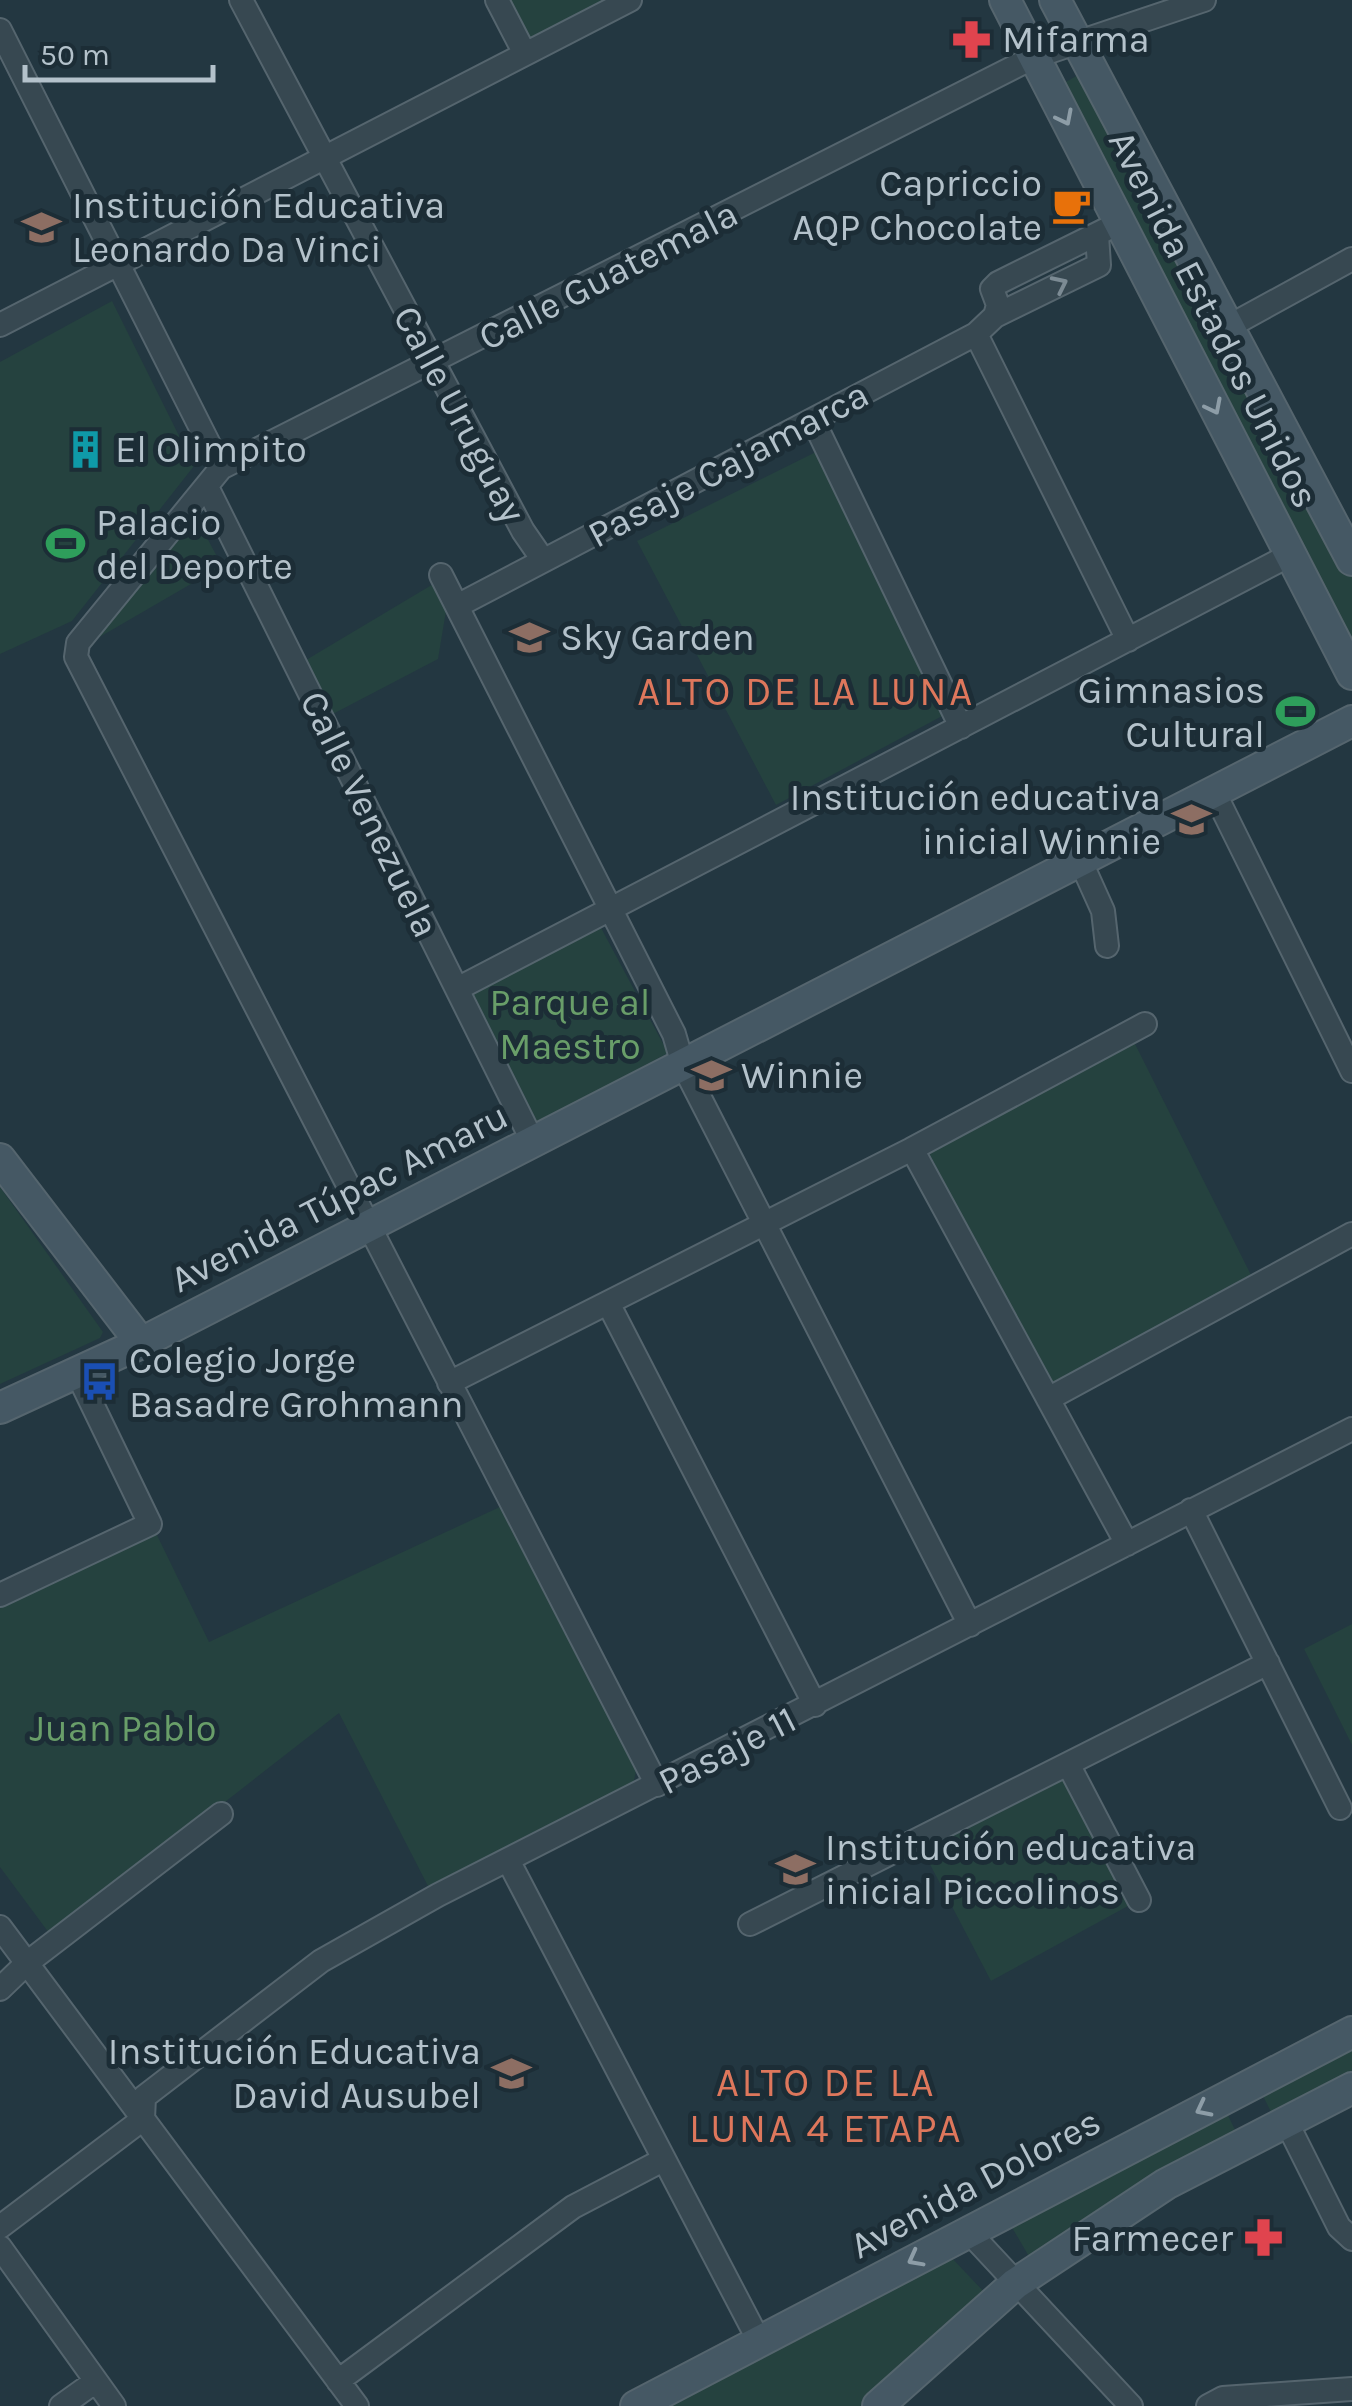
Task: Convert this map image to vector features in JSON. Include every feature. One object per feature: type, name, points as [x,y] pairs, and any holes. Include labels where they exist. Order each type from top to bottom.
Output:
[{"type":"main road","name":"Avenida Estados Unidos","points":[[1004,0],[1034,57],[1108,229],[1352,674]]},
{"type":"main road","name":"Avenida Estados Unidos","points":[[1056,0],[1352,560]]},
{"type":"main road","name":"Avenida Túpac Amaru","points":[[0,1408],[141,1344],[1352,721]]},
{"type":"main road","points":[[0,1159],[141,1344]]},
{"type":"main road","name":"Avenida Dolores","points":[[636,2406],[1352,2032]]},
{"type":"main road","points":[[1249,2086],[1279,2125]]},
{"type":"main road","points":[[878,2406],[1016,2284],[1166,2184],[1352,2088]]},
{"type":"street","name":"Calle Uruguay","points":[[241,0],[322,157],[543,560]]},
{"type":"street","points":[[497,0],[524,52]]},
{"type":"street","points":[[0,325],[630,0]]},
{"type":"street","name":"Calle Guatemala","points":[[372,1225],[76,657],[78,643],[214,478],[1034,57],[1204,0]]},
{"type":"street","name":"Calle Venezuela","points":[[0,30],[119,265],[214,478],[534,1142]]},
{"type":"street","name":"Pasaje Cajamarca","points":[[457,606],[976,334],[994,316],[998,305],[992,289],[998,283],[1108,229]]},
{"type":"street","points":[[1228,327],[1352,259]]},
{"type":"street","points":[[976,334],[1128,640]]},
{"type":"street","points":[[813,420],[961,727]]},
{"type":"street","points":[[457,989],[1290,555]]},
{"type":"street","points":[[442,574],[674,1034],[683,1065],[970,1625]]},
{"type":"street","points":[[1214,792],[1352,1071]]},
{"type":"street","points":[[1080,860],[1102,910],[1107,946]]},
{"type":"street","points":[[449,1383],[912,1149],[1145,1024]]},
{"type":"street","points":[[912,1149],[1127,1544]]},
{"type":"street","points":[[372,1225],[449,1383],[657,1784]]},
{"type":"street","points":[[1048,1399],[1352,1234]]},
{"type":"street","points":[[608,1303],[815,1705]]},
{"type":"street","points":[[0,1595],[150,1524],[77,1374]]},
{"type":"street","name":"Pasaje 11","points":[[143,2119],[144,2097],[321,1962],[438,1895],[1352,1428]]},
{"type":"street","points":[[1191,1510],[1340,1808]]},
{"type":"street","points":[[750,1924],[1268,1664]]},
{"type":"street","points":[[1068,1764],[1138,1900]]},
{"type":"street","points":[[0,1989],[28,1962],[221,1814]]},
{"type":"street","points":[[509,1862],[661,2161],[758,2341]]},
{"type":"street","points":[[0,1926],[347,2393]]},
{"type":"street","points":[[0,2228],[143,2119]]},
{"type":"street","points":[[1279,2125],[1339,2227],[1352,2239]]},
{"type":"street","points":[[326,2406],[347,2393],[573,2207],[661,2161]]},
{"type":"street","points":[[967,2230],[1131,2406]]},
{"type":"street","points":[[0,2246],[114,2406]]},
{"type":"street","points":[[60,2406],[96,2381]]},
{"type":"street","points":[[1208,2406],[1223,2398],[1352,2389]]},
{"type":"green space","points":[[510,0],[606,0],[530,39]]},
{"type":"green space","points":[[1080,74],[1352,571],[1352,644],[1062,84]]},
{"type":"green space","name":"Palacio del Deporte","points":[[112,301],[194,466],[72,621],[0,654],[0,362]]},
{"type":"green space","points":[[818,451],[944,715],[776,805],[637,541]]},
{"type":"green space","points":[[197,519],[222,566],[91,642],[104,625]]},
{"type":"green space","points":[[435,583],[447,605],[438,659],[329,716],[301,663]]},
{"type":"green space","name":"Parque al Maestro","points":[[600,926],[668,1053],[536,1124],[469,994]]},
{"type":"green space","points":[[1134,1042],[1253,1279],[1050,1385],[929,1153]]},
{"type":"green space","points":[[0,1187],[103,1332],[100,1338],[0,1384]]},
{"type":"green space","name":"Juan Pablo","points":[[502,1506],[636,1771],[633,1785],[428,1886],[339,1713],[52,1937],[0,1867],[0,1602],[154,1529],[209,1642]]},
{"type":"green space","points":[[1352,1624],[1352,1745],[1304,1649]]},
{"type":"green space","points":[[1064,1777],[1128,1906],[991,1981],[923,1851]]},
{"type":"green space","points":[[1352,2046],[1352,2072],[1271,2112],[1261,2092]]},
{"type":"green space","points":[[1226,2111],[1235,2130],[1031,2260],[1010,2224]]},
{"type":"green space","points":[[949,2255],[986,2294],[860,2406],[660,2406]]},
{"type":"place","name":"Mifarma","points":[[972,39]]},
{"type":"place","name":"Capriccio AQP Chocolate","points":[[1072,205]]},
{"type":"place","name":"Institución Educativa Leonardo Da Vinci","points":[[42,227]]},
{"type":"place","name":"El Olimpito","points":[[85,449]]},
{"type":"place","name":"Palacio del Deporte","points":[[66,544]]},
{"type":"place","name":"Sky Garden","points":[[530,637]]},
{"type":"place","name":"Gimnasios Cultural","points":[[1295,712]]},
{"type":"place","name":"Institución educativa inicial Winnie","points":[[1191,819]]},
{"type":"place","name":"Winnie","points":[[711,1075]]},
{"type":"place","name":"Colegio Jorge Basadre Grohmann","points":[[99,1382]]},
{"type":"place","name":"Institución educativa inicial Piccolinos","points":[[795,1869]]},
{"type":"place","name":"Institución Educativa David Ausubel","points":[[511,2073]]},
{"type":"place","name":"Farmecer","points":[[1263,2238]]},
{"type":"district","name":"ALTO DE LA LUNA","points":[[806,691]]},
{"type":"district","name":"ALTO DE LA LUNA 4 ETAPA","points":[[826,2105]]}]
